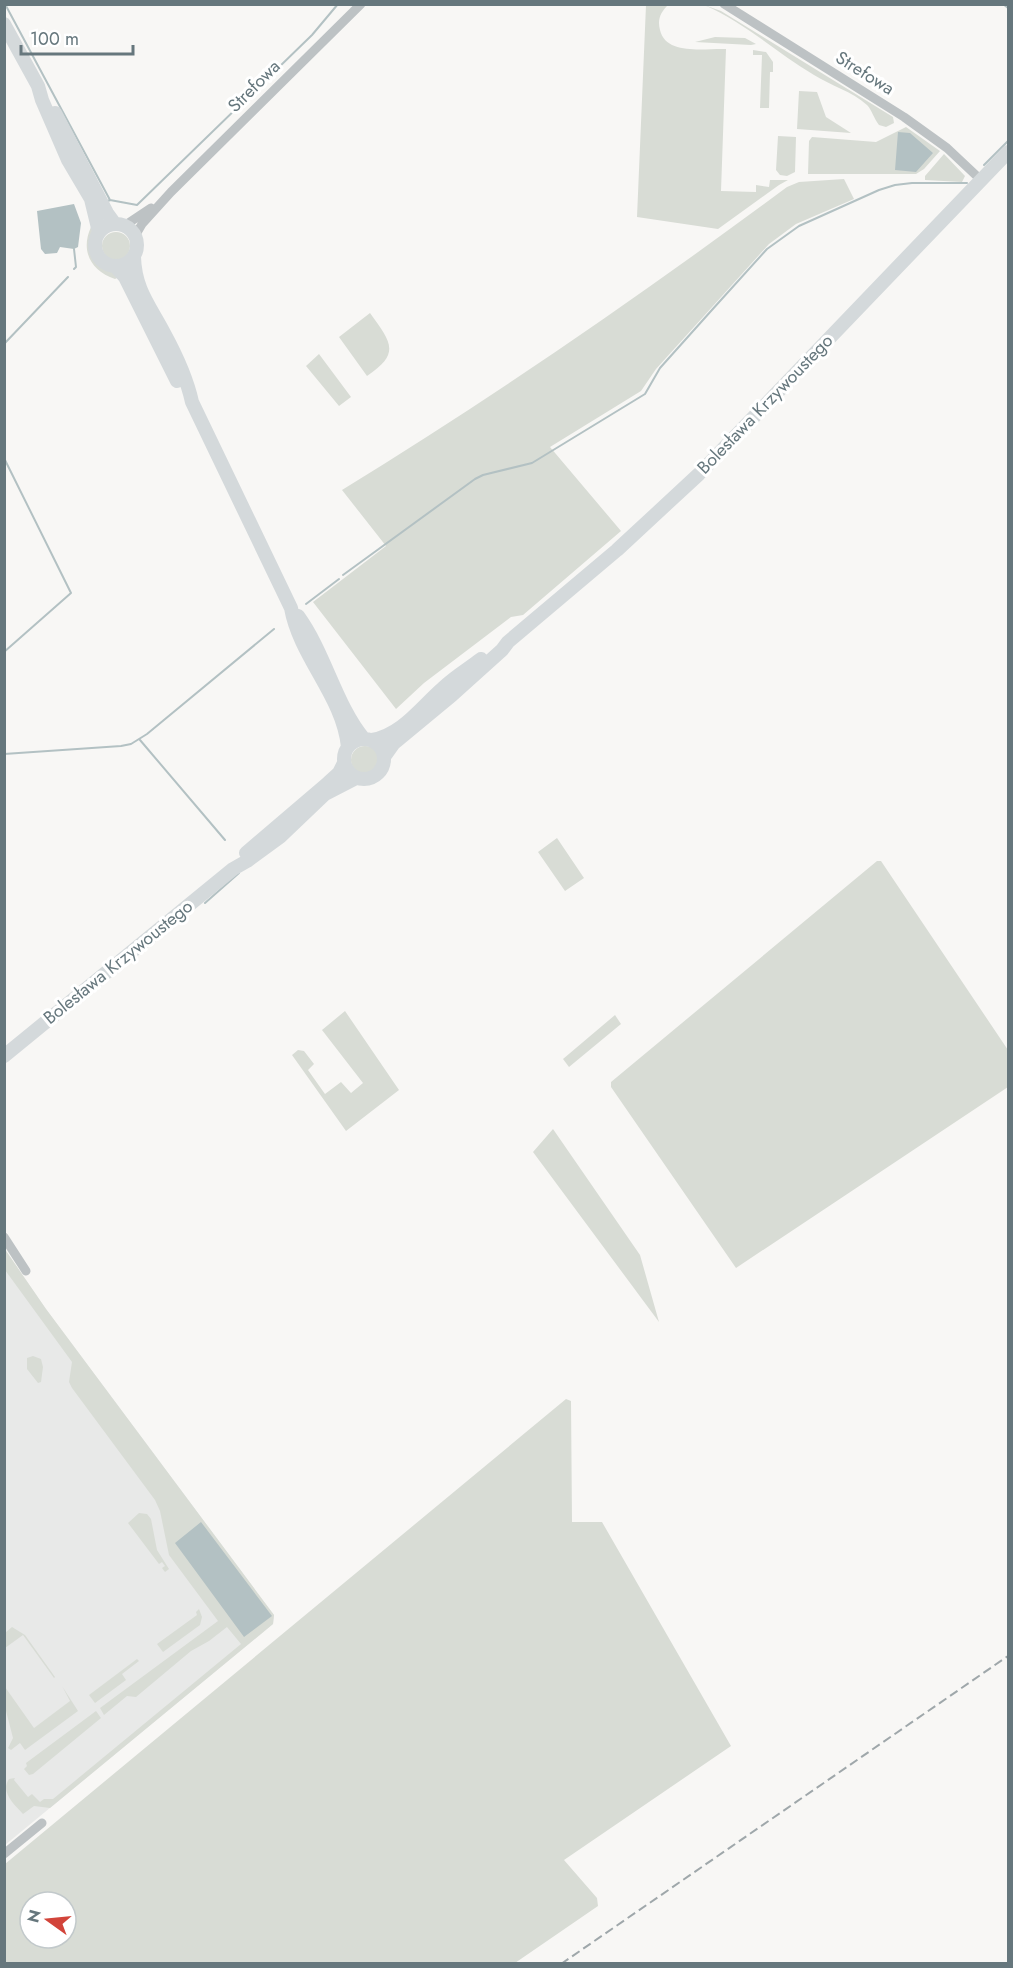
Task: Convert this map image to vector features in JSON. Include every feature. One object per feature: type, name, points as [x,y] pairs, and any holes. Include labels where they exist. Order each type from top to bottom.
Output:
[{"type":"main road","points":[[4,24],[69,137],[107,213],[135,236],[137,247],[134,256],[141,293],[165,334],[189,388],[192,402],[291,608],[293,621],[306,650],[339,710],[348,747],[344,763],[348,771],[356,778],[368,779],[379,774],[384,763],[380,747],[368,740],[349,715],[317,646],[300,617],[291,608]]},
{"type":"main road","points":[[38,86],[62,148],[92,199],[99,232],[95,245],[99,257],[109,265],[116,266],[122,265],[134,256]]},
{"type":"main road","name":"Bolesława Krzywoustego","points":[[384,757],[394,742],[452,695],[508,642],[617,550],[699,474],[1008,152]]},
{"type":"main road","points":[[99,232],[103,228],[120,225]]},
{"type":"main road","points":[[116,266],[125,277],[182,390],[192,402]]},
{"type":"main road","name":"Bolesława Krzywoustego","points":[[368,740],[382,738],[405,724],[448,683],[500,645],[508,642]]},
{"type":"main road","points":[[348,747],[352,743],[368,740]]},
{"type":"main road","name":"Bolesława Krzywoustego","points":[[4,1056],[233,869],[261,839],[339,773],[344,763]]},
{"type":"main road","name":"Bolesława Krzywoustego","points":[[233,869],[281,836],[325,794],[356,778]]},
{"type":"street","name":"Strefowa","points":[[135,236],[142,224],[171,192],[361,4]]},
{"type":"street","name":"Strefowa","points":[[724,4],[904,117],[946,148],[981,180]]},
{"type":"street","name":"Strefowa","points":[[120,225],[138,219],[171,192]]},
{"type":"street","points":[[4,1238],[26,1271]]},
{"type":"street","points":[[4,1854],[42,1823]]},
{"type":"shaded area","points":[[646,5],[668,5],[659,22],[664,38],[670,44],[688,49],[726,49],[721,191],[756,192],[756,185],[769,187],[770,180],[788,180],[718,229],[637,217]]},
{"type":"shaded area","points":[[704,5],[721,11],[893,117],[894,123],[886,127],[879,125],[869,107],[861,100],[814,75],[733,20]]},
{"type":"shaded area","points":[[715,37],[745,38],[756,44],[695,42]]},
{"type":"shaded area","points":[[753,50],[766,52],[773,62],[773,72],[770,72],[769,108],[760,108],[762,55],[753,55]]},
{"type":"shaded area","points":[[799,91],[817,92],[826,117],[851,133],[797,129]]},
{"type":"shaded area","points":[[906,127],[940,151],[924,169],[916,174],[808,174],[809,141],[812,137],[876,142]]},
{"type":"shaded area","points":[[898,132],[910,133],[933,153],[916,172],[895,170]]},
{"type":"shaded area","points":[[778,136],[796,137],[795,172],[787,176],[780,175],[776,170]]},
{"type":"shaded area","points":[[944,154],[965,176],[962,182],[925,180],[925,176]]},
{"type":"shaded area","points":[[844,179],[854,199],[796,224],[769,244],[656,369],[641,391],[550,447],[621,531],[523,615],[511,617],[424,683],[396,709],[313,602],[386,546],[342,490],[456,418],[568,343],[787,187],[799,182]]},
{"type":"shaded area","points":[[74,204],[81,223],[78,247],[74,249],[60,247],[57,253],[45,254],[41,249],[37,211]]},
{"type":"shaded area","points":[[91,227],[96,233],[92,247],[96,261],[121,276],[115,279],[107,275],[100,271],[90,259],[87,244]]},
{"type":"shaded area","points":[[116,232],[126,236],[130,246],[126,256],[116,260],[106,256],[102,246],[106,236]]},
{"type":"shaded area","points":[[370,313],[387,339],[389,353],[378,368],[367,376],[339,337]]},
{"type":"shaded area","points":[[319,354],[351,397],[339,406],[306,366]]},
{"type":"shaded area","points":[[365,746],[375,750],[379,760],[375,770],[365,774],[355,770],[351,760],[355,750]]},
{"type":"shaded area","points":[[557,838],[584,878],[565,891],[538,852]]},
{"type":"shaded area","points":[[877,861],[881,861],[1008,1050],[1008,1087],[736,1268],[611,1087],[611,1082]]},
{"type":"shaded area","points":[[345,1011],[399,1090],[346,1131],[292,1055],[298,1050],[304,1051],[314,1064],[308,1070],[325,1094],[341,1082],[351,1093],[363,1083],[322,1030]]},
{"type":"shaded area","points":[[615,1015],[621,1024],[569,1067],[563,1059]]},
{"type":"shaded area","points":[[553,1129],[640,1255],[659,1322],[533,1152]]},
{"type":"shaded area","points":[[4,1248],[46,1309],[274,1615],[273,1624],[5,1845]]},
{"type":"shaded area","points":[[4,1248],[46,1309],[274,1615],[273,1624],[50,1808],[34,1806],[23,1814],[7,1793],[9,1779],[15,1778],[14,1780],[28,1797],[32,1794],[40,1802],[44,1799],[53,1799],[241,1644],[227,1627],[191,1651],[136,1697],[127,1696],[104,1715],[100,1708],[218,1621],[169,1555],[160,1511],[155,1500],[72,1388],[69,1382],[72,1362],[5,1270]]},
{"type":"shaded area","points":[[33,1356],[41,1359],[43,1367],[41,1382],[38,1383],[27,1369],[27,1358]]},
{"type":"shaded area","points":[[566,1399],[571,1401],[572,1522],[602,1522],[731,1746],[564,1860],[597,1898],[598,1906],[515,1963],[5,1963],[5,1864]]},
{"type":"shaded area","points":[[139,1513],[147,1514],[151,1519],[157,1550],[169,1569],[165,1572],[162,1562],[159,1564],[128,1523]]},
{"type":"shaded area","points":[[201,1522],[272,1616],[244,1637],[175,1543]]},
{"type":"shaded area","points":[[199,1609],[202,1617],[200,1625],[163,1652],[157,1644],[197,1615],[196,1612]]},
{"type":"shaded area","points":[[12,1627],[25,1635],[54,1678],[23,1635],[5,1648],[5,1633]]},
{"type":"shaded area","points":[[137,1659],[139,1661],[122,1674],[126,1680],[95,1703],[89,1695]]},
{"type":"shaded area","points":[[62,1686],[78,1711],[25,1750],[20,1743],[11,1750],[8,1748],[13,1738],[5,1707],[5,1687],[34,1728],[70,1701]]},
{"type":"shaded area","points":[[96,1711],[101,1718],[29,1775],[24,1769],[27,1766],[26,1763]]},
{"type":"waterway","points":[[5,4],[110,200]]},
{"type":"waterway","points":[[108,201],[137,205],[312,35],[338,4]]},
{"type":"waterway","points":[[1003,4],[1008,8]]},
{"type":"waterway","points":[[984,165],[1008,141]]},
{"type":"waterway","points":[[343,575],[475,479],[532,463],[645,394],[660,368],[767,249],[799,226],[895,185],[967,183]]},
{"type":"waterway","points":[[74,249],[76,267],[74,269]]},
{"type":"waterway","points":[[4,344],[68,277]]},
{"type":"waterway","points":[[4,458],[71,593],[4,652]]},
{"type":"waterway","points":[[306,604],[339,579]]},
{"type":"waterway","points":[[4,754],[131,744],[147,734],[274,629]]},
{"type":"waterway","points":[[140,740],[225,840]]},
{"type":"waterway","points":[[205,903],[239,873]]},
{"type":"railway","points":[[561,1964],[1008,1656]]}]
